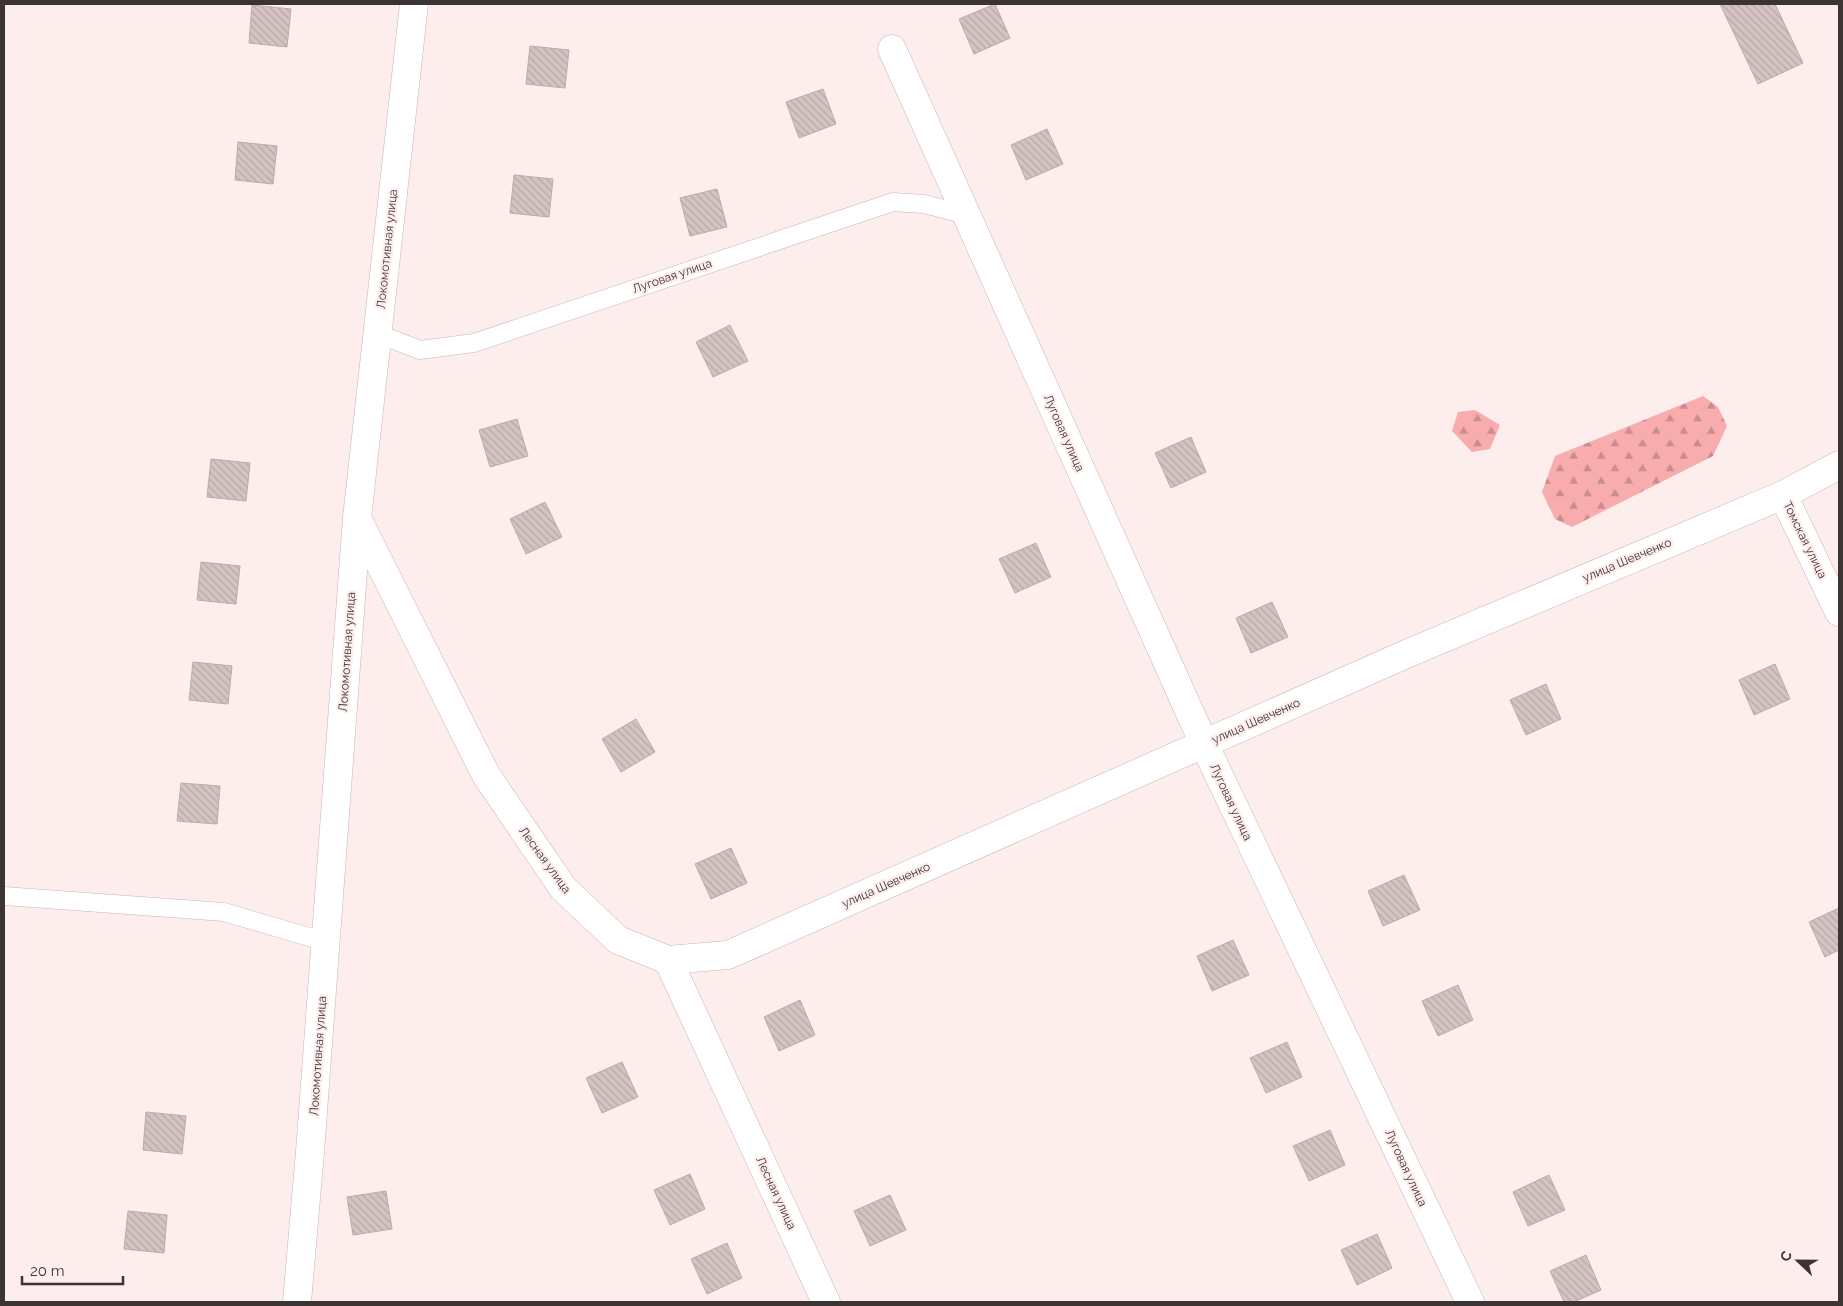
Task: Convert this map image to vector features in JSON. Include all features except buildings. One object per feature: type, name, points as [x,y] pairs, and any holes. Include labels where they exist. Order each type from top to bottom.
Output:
[{"type":"street","name":"Локомотивная улица","points":[[297,1302],[310,1152],[357,518],[414,4]]},
{"type":"street","name":"Луговая улица","points":[[892,49],[1204,744],[1470,1302]]},
{"type":"street","name":"улица Шевченко","points":[[668,960],[728,955],[1404,655],[1783,494],[1839,465]]},
{"type":"street","name":"Томская улица","points":[[1783,494],[1839,612]]},
{"type":"street","name":"Лесная улица","points":[[357,518],[486,775],[563,888],[618,940],[668,960],[826,1302]]},
{"type":"lane","name":"Луговая улица","points":[[378,334],[420,350],[474,343],[893,202],[924,204],[966,215]]},
{"type":"lane","points":[[4,896],[224,912],[326,942]]},
{"type":"green space","points":[[1703,396],[1718,407],[1727,426],[1713,456],[1572,527],[1555,519],[1542,492],[1555,456]]},
{"type":"green space","points":[[1475,410],[1500,425],[1490,449],[1472,452],[1452,431],[1458,412]]}]
